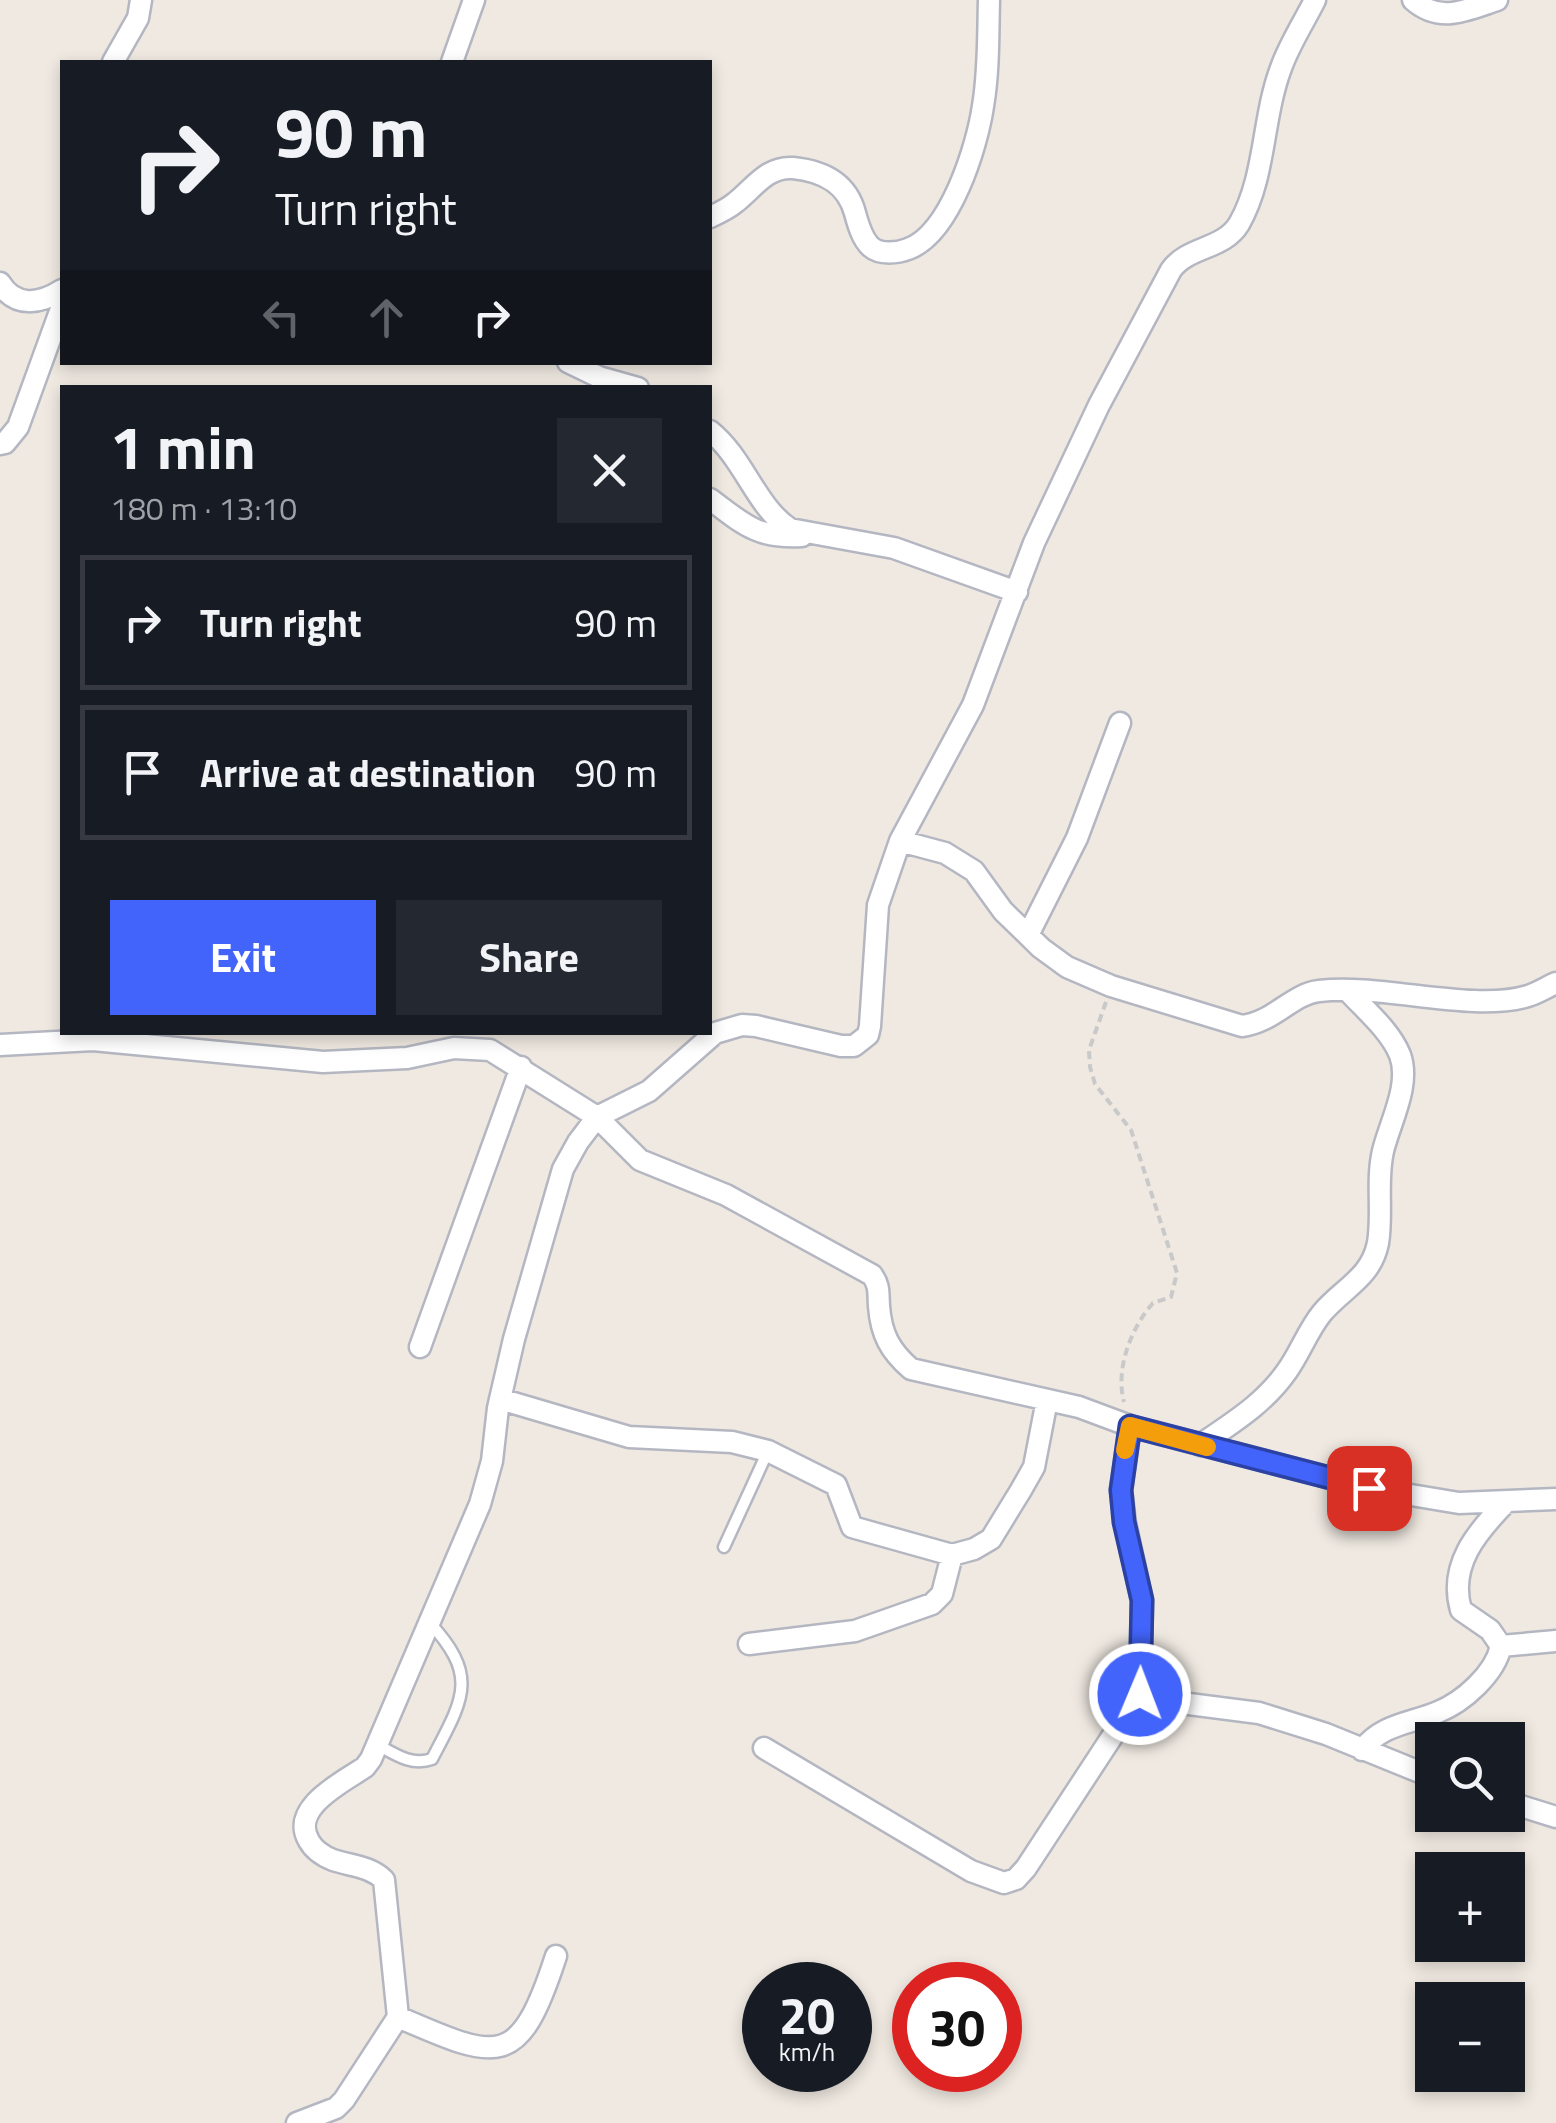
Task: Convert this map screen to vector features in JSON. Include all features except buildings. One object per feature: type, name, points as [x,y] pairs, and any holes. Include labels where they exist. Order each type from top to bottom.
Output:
[{"type":"street","points":[[114,60],[138,18],[142,0]]},
{"type":"street","points":[[453,60],[474,0]]},
{"type":"street","points":[[712,216],[776,170],[790,168],[840,183],[872,247],[884,252],[904,251],[924,242],[958,189],[983,110],[989,0]]},
{"type":"street","points":[[297,2123],[336,2108],[344,2100],[398,2017],[384,1880],[376,1872],[330,1859],[314,1849],[304,1834],[310,1808],[364,1767],[378,1745],[480,1504],[492,1461],[500,1399],[514,1339],[564,1169],[578,1142],[598,1117],[649,1091],[715,1033],[742,1025],[841,1046],[860,1043],[868,1035],[878,905],[900,842],[974,704],[1034,543],[1090,422],[1172,270],[1177,262],[1228,238],[1244,213],[1280,69],[1316,0]]},
{"type":"street","points":[[1413,0],[1427,12],[1441,14],[1497,0]]},
{"type":"street","points":[[0,284],[8,296],[23,302],[44,300],[60,291]]},
{"type":"street","points":[[0,444],[6,443],[18,427],[60,312]]},
{"type":"street","points":[[571,365],[587,385]]},
{"type":"street","points":[[573,365],[627,385]]},
{"type":"street","points":[[712,433],[746,470],[776,520],[790,529],[894,548],[1017,592]]},
{"type":"street","points":[[712,501],[748,528],[775,538],[811,535]]},
{"type":"street","points":[[1028,934],[1077,838],[1120,723]]},
{"type":"street","points":[[900,842],[946,853],[974,871],[1004,911],[1068,967],[1111,986],[1242,1026],[1258,1024],[1314,991],[1488,1001],[1531,996],[1556,983]]},
{"type":"street","points":[[1200,1445],[1268,1395],[1321,1314],[1359,1282],[1378,1244],[1382,1155],[1402,1077],[1402,1059],[1394,1042],[1347,990]]},
{"type":"street","points":[[0,1046],[93,1040],[324,1062],[406,1058],[465,1048],[490,1050],[598,1117],[640,1160],[726,1196],[872,1275],[879,1289],[885,1339],[892,1352],[911,1369],[1047,1400],[1130,1426],[1369,1488],[1459,1502],[1556,1499]]},
{"type":"street","points":[[420,1347],[522,1067]]},
{"type":"street","points":[[500,1399],[629,1437],[732,1442],[768,1451],[836,1485],[852,1527],[952,1555],[991,1539],[1034,1468],[1047,1400]]},
{"type":"street","points":[[764,1748],[971,1871],[1004,1884],[1016,1879],[1140,1694],[1142,1600],[1124,1522],[1121,1490],[1130,1426]]},
{"type":"street","points":[[1500,1646],[1490,1630],[1461,1610],[1459,1578],[1464,1554],[1480,1529],[1506,1502]]},
{"type":"street","points":[[749,1644],[855,1631],[932,1604],[942,1594],[952,1555]]},
{"type":"street","points":[[1500,1646],[1556,1642]]},
{"type":"street","points":[[1362,1750],[1380,1732],[1439,1712],[1457,1700],[1489,1672],[1500,1646]]},
{"type":"street","points":[[1140,1694],[1150,1699],[1260,1713],[1326,1734],[1415,1770]]},
{"type":"street","points":[[1525,1808],[1556,1818]]},
{"type":"street","points":[[398,2017],[483,2049],[502,2047],[522,2036],[540,2005],[556,1956]]},
{"type":"lane","points":[[724,1548],[768,1451]]},
{"type":"lane","points":[[378,1745],[420,1763],[432,1758],[456,1712],[462,1688],[460,1666],[452,1646],[428,1621]]},
{"type":"path","points":[[1111,986],[1089,1050],[1090,1067],[1095,1084],[1131,1130],[1177,1273],[1170,1297],[1153,1302],[1132,1337],[1120,1376],[1130,1426]]},
{"type":"slow traffic","points":[[1125,1450],[1130,1426],[1207,1447]]},
{"type":"route","points":[[1140,1694],[1142,1600],[1124,1522],[1121,1490],[1130,1426],[1369,1488]]}]
